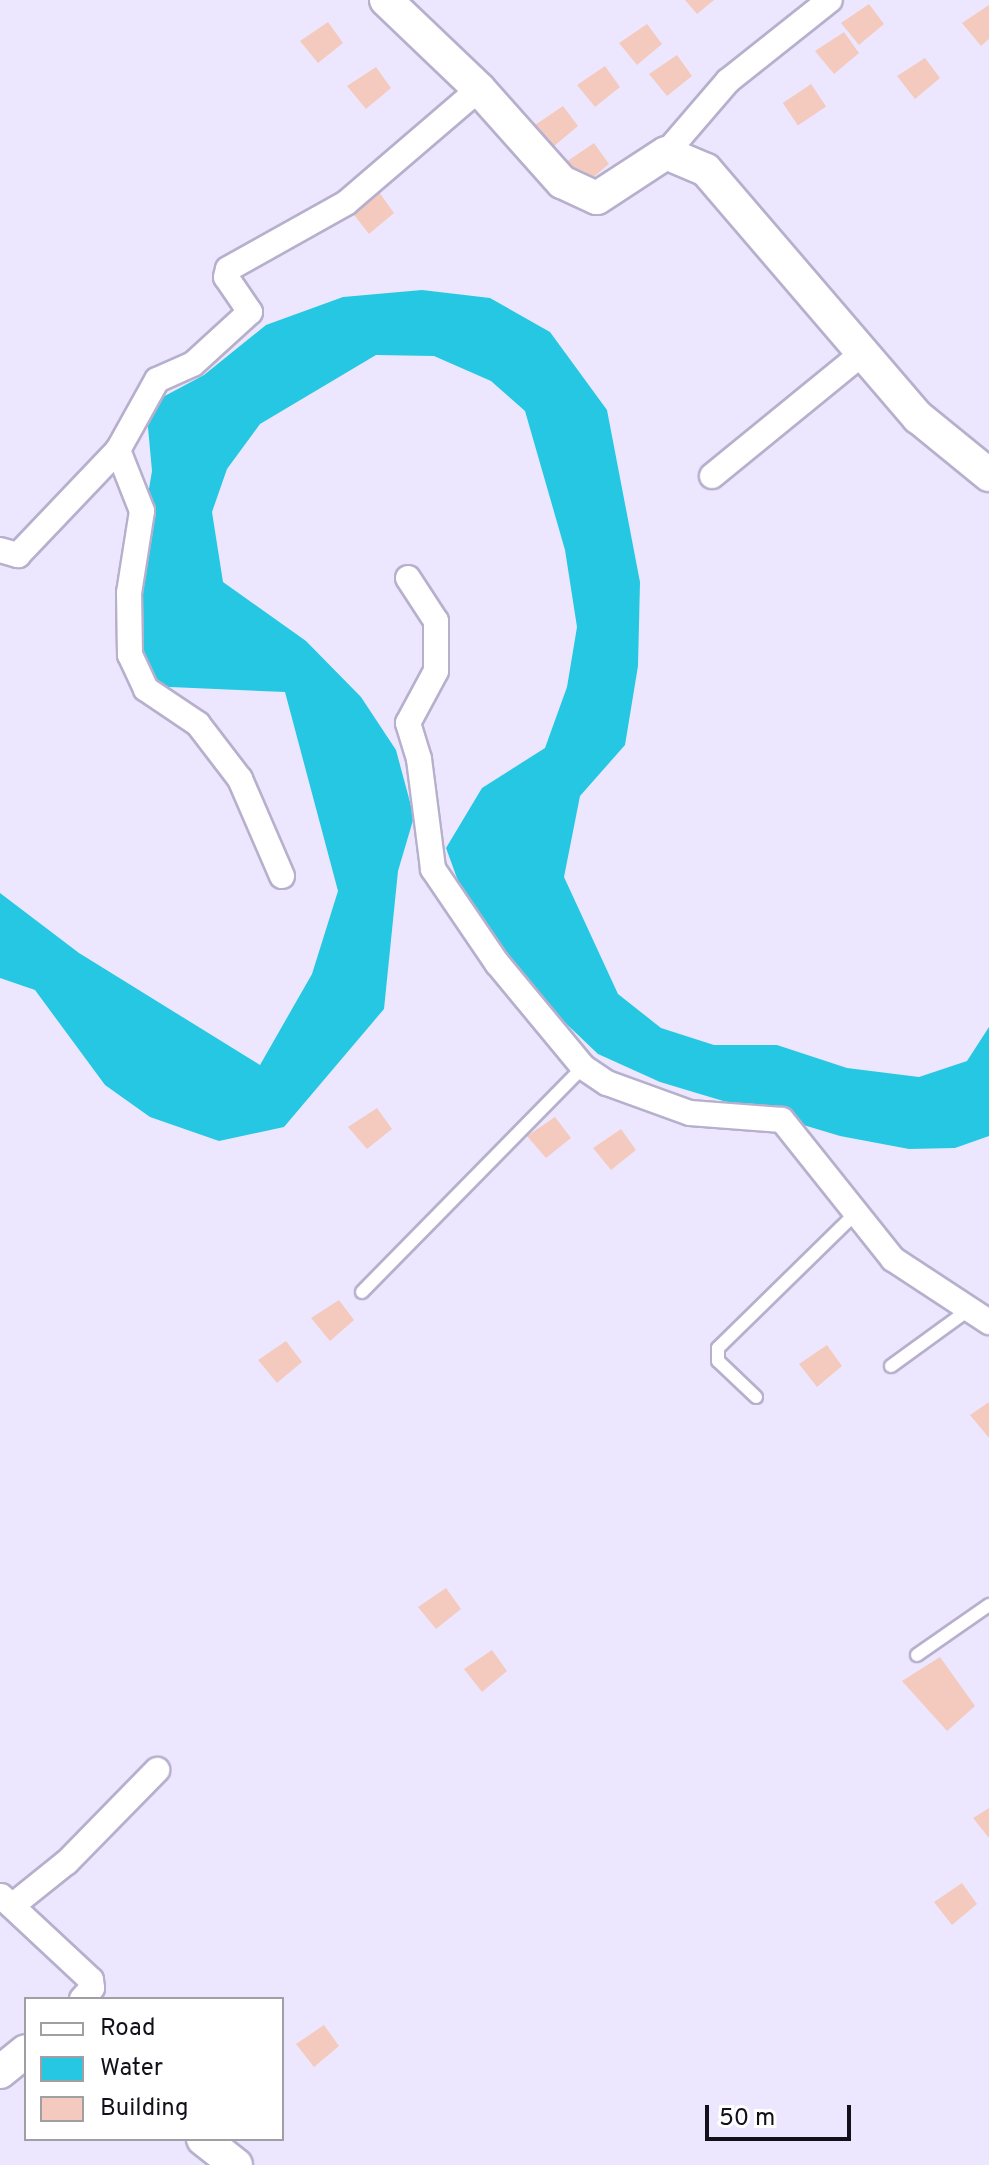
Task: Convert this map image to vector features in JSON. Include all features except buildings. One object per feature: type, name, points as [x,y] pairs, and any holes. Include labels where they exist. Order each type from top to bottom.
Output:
[{"type":"street","points":[[386,0],[479,89],[562,182],[597,198],[666,153],[728,81],[830,0]]},
{"type":"street","points":[[0,550],[18,555],[118,450],[157,380],[193,364],[250,312],[226,277],[228,269],[346,203],[479,89]]},
{"type":"street","points":[[666,153],[706,170],[918,417],[989,475]]},
{"type":"street","points":[[712,476],[863,353]]},
{"type":"street","points":[[118,450],[142,511],[129,593],[130,655],[146,689],[198,724],[240,779],[282,876]]},
{"type":"street","points":[[408,578],[436,621],[436,671],[408,723],[419,759],[434,872],[497,963],[583,1067],[607,1083],[690,1113],[780,1119],[859,1211],[893,1259],[980,1315]]},
{"type":"street","points":[[84,1997],[92,1988],[91,1980],[6,1901],[67,1862],[157,1770]]},
{"type":"street","points":[[0,2072],[24,2053]]},
{"type":"street","points":[[206,2141],[236,2165]]},
{"type":"lane","points":[[362,1292],[583,1067]]},
{"type":"lane","points":[[756,1397],[718,1361],[718,1348],[859,1211]]},
{"type":"lane","points":[[891,1366],[980,1315]]},
{"type":"lane","points":[[917,1655],[989,1605]]},
{"type":"water","points":[[422,290],[490,298],[550,332],[607,410],[640,582],[638,666],[625,745],[580,796],[564,877],[618,994],[661,1028],[714,1045],[777,1045],[847,1068],[919,1077],[967,1061],[989,1027],[989,1136],[955,1148],[909,1149],[840,1136],[660,1082],[598,1054],[533,992],[461,889],[446,848],[482,788],[545,748],[567,687],[577,627],[565,550],[525,411],[491,381],[434,356],[376,355],[260,424],[227,469],[212,512],[223,582],[306,641],[361,697],[396,750],[414,817],[398,871],[384,1009],[284,1127],[219,1141],[150,1117],[105,1085],[35,990],[0,978],[0,893],[79,953],[260,1065],[312,974],[338,891],[285,692],[147,686],[132,589],[152,471],[146,406],[204,375],[266,325],[343,297]]}]
